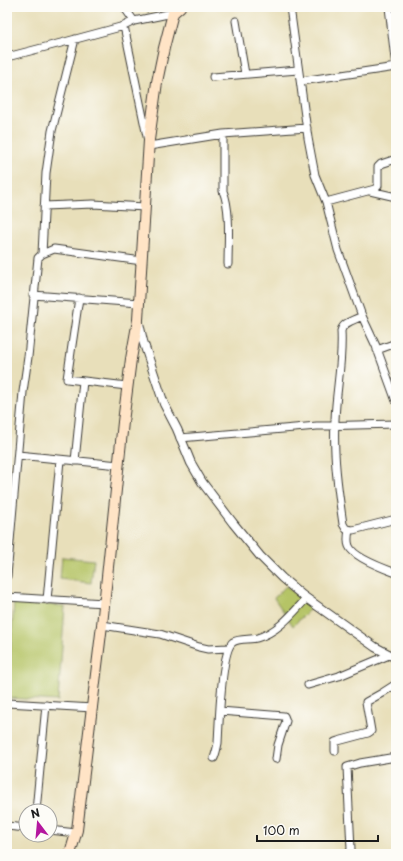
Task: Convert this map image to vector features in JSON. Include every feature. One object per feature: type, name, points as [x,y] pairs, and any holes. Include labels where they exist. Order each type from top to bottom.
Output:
[{"type":"main road","points":[[70,854],[76,833],[93,708],[127,386],[138,320],[144,207],[149,146],[157,82],[176,10]]},
{"type":"street","points":[[124,7],[134,21]]},
{"type":"street","points":[[290,7],[310,154],[315,175],[326,202],[338,250],[362,316],[377,350],[396,401]]},
{"type":"street","points":[[301,80],[396,68],[389,7]]},
{"type":"street","points":[[7,57],[124,26],[134,21],[176,10]]},
{"type":"street","points":[[236,21],[245,74]]},
{"type":"street","points":[[124,26],[149,146],[223,134],[307,128]]},
{"type":"street","points":[[42,254],[46,173],[52,131],[75,39]]},
{"type":"street","points":[[213,77],[298,70]]},
{"type":"street","points":[[223,134],[223,191],[226,198],[227,210],[228,264]]},
{"type":"street","points":[[326,202],[375,189],[378,186],[378,167],[381,164],[396,159]]},
{"type":"street","points":[[370,191],[396,196]]},
{"type":"street","points":[[44,206],[93,204],[144,207]]},
{"type":"street","points":[[7,576],[10,504],[18,455],[36,263],[38,258],[42,254],[54,249],[142,261]]},
{"type":"street","points":[[33,295],[139,303]]},
{"type":"street","points":[[79,298],[67,379],[127,386]]},
{"type":"street","points":[[362,316],[344,325],[342,328],[342,355],[336,398],[335,426],[337,478],[343,524],[346,529],[353,530],[396,519]]},
{"type":"street","points":[[138,320],[164,404],[191,463],[202,482],[232,523],[260,556],[306,599],[375,647],[392,656]]},
{"type":"street","points":[[377,350],[396,343]]},
{"type":"street","points":[[75,461],[83,381]]},
{"type":"street","points":[[180,438],[317,426],[396,424]]},
{"type":"street","points":[[18,455],[119,466]]},
{"type":"street","points":[[47,600],[60,460]]},
{"type":"street","points":[[349,530],[349,546],[352,551],[369,562],[396,573]]},
{"type":"street","points":[[7,597],[104,603]]},
{"type":"street","points":[[214,758],[217,746],[221,690],[228,648],[235,641],[255,639],[271,632],[287,620],[306,599]]},
{"type":"street","points":[[102,625],[160,634],[208,649],[228,648]]},
{"type":"street","points":[[308,685],[344,674],[392,656]]},
{"type":"street","points":[[335,751],[336,742],[371,731],[366,702],[396,684]]},
{"type":"street","points":[[7,703],[93,708]]},
{"type":"street","points":[[37,803],[46,705]]},
{"type":"street","points":[[220,711],[284,716],[286,721],[278,745],[276,759]]},
{"type":"street","points":[[348,854],[351,850],[347,767],[360,763],[396,757]]},
{"type":"street","points":[[7,826],[18,827]]},
{"type":"street","points":[[58,831],[76,833]]},
{"type":"green space","points":[[62,557],[94,560],[91,583],[60,579]]},
{"type":"green space","points":[[286,586],[312,607],[293,626],[274,598]]},
{"type":"green space","points":[[14,602],[65,606],[58,701],[7,698]]}]
